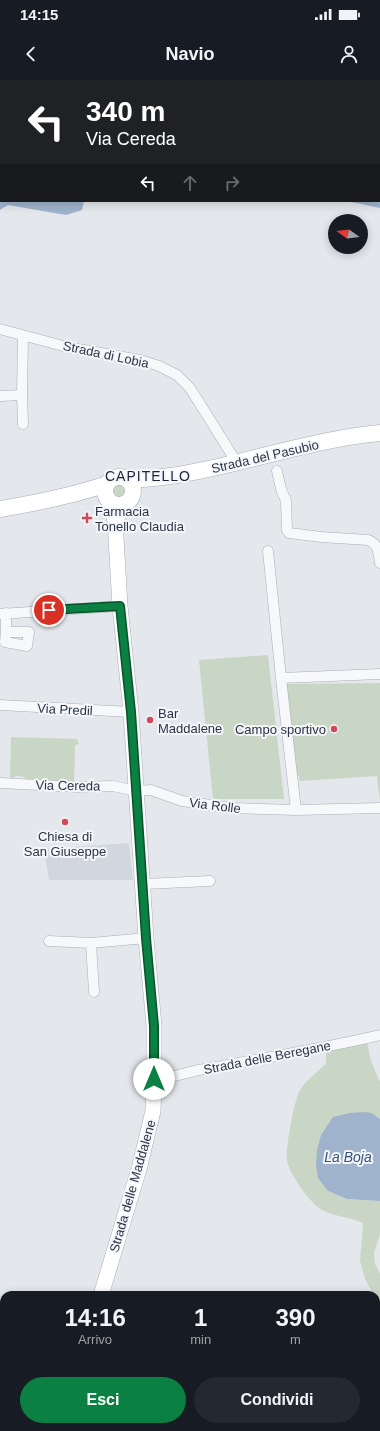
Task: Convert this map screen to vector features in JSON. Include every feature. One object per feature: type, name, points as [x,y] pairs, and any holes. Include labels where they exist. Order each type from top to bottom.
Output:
[{"type":"main road","name":"Strada del Pasubio","points":[[116,497],[132,487],[126,479],[154,478],[196,472],[237,463],[276,463],[331,441],[380,433]]},
{"type":"main road","points":[[0,509],[40,502],[86,497],[116,497],[196,472]]},
{"type":"street","name":"Strada di Lobia","points":[[0,329],[67,347],[140,360],[159,366],[176,375],[190,388],[237,463]]},
{"type":"street","points":[[23,336],[23,424]]},
{"type":"street","points":[[0,396],[22,395]]},
{"type":"street","points":[[276,463],[286,501],[287,530],[289,533],[321,538],[368,540],[376,546],[380,563]]},
{"type":"street","name":"Strada delle Maddalene","points":[[102,1291],[139,1169],[153,1111],[154,1079],[154,1026],[146,938],[131,712],[120,606],[115,521],[116,497]]},
{"type":"street","points":[[268,551],[296,810]]},
{"type":"street","points":[[6,632],[3,614],[120,606]]},
{"type":"street","points":[[281,678],[380,674]]},
{"type":"street","name":"Via Predil","points":[[0,705],[131,712]]},
{"type":"street","name":"Via Cereda","points":[[0,783],[78,787],[113,786],[136,791]]},
{"type":"street","name":"Via Rolle","points":[[136,791],[151,790],[182,801],[224,808],[296,810],[380,808]]},
{"type":"street","points":[[143,884],[210,881]]},
{"type":"street","points":[[48,941],[91,943],[146,938]]},
{"type":"street","points":[[91,943],[94,992]]},
{"type":"street","name":"Strada delle Beregane","points":[[154,1079],[162,1079],[198,1070],[380,1035]]},
{"type":"shaded area","points":[[129,843],[133,880],[49,880],[44,849]]},
{"type":"green space","points":[[119,483],[125,485],[127,491],[125,497],[119,499],[113,497],[111,491],[113,485]]},
{"type":"green space","points":[[268,655],[284,799],[213,799],[199,660]]},
{"type":"green space","name":"Campo sportivo","points":[[380,683],[380,801],[377,776],[299,781],[299,776],[293,776],[285,684]]},
{"type":"green space","points":[[11,737],[77,739],[79,744],[75,745],[74,782],[25,780],[25,777],[16,776],[10,779]]},
{"type":"green space","points":[[366,1038],[371,1061],[380,1082],[380,1119],[372,1113],[328,1191],[347,1199],[380,1201],[380,1235],[374,1253],[375,1264],[380,1274],[380,1291],[372,1291],[365,1279],[360,1261],[363,1223],[353,1219],[337,1216],[322,1210],[317,1206],[301,1188],[292,1174],[287,1161],[292,1116],[299,1092],[304,1084],[326,1064],[326,1046]]},
{"type":"water","points":[[0,202],[84,202],[82,210],[66,215],[8,205],[0,210]]},
{"type":"water","points":[[352,202],[380,202],[380,208]]},
{"type":"water","name":"La Boja","points":[[349,1113],[372,1113],[380,1119],[380,1201],[347,1199],[328,1191],[318,1178],[316,1164],[317,1150],[321,1135],[333,1117]]},
{"type":"place","name":"Farmacia Tonello Claudia","points":[[87,518]]},
{"type":"place","name":"Bar Maddalene","points":[[150,720]]},
{"type":"place","name":"Campo sportivo","points":[[334,729]]},
{"type":"place","name":"Chiesa di San Giuseppe","points":[[65,822]]},
{"type":"district","name":"CAPITELLO","points":[[148,476]]},
{"type":"route","points":[[49,610],[120,606],[131,712],[146,938],[154,1026],[154,1079]]}]
